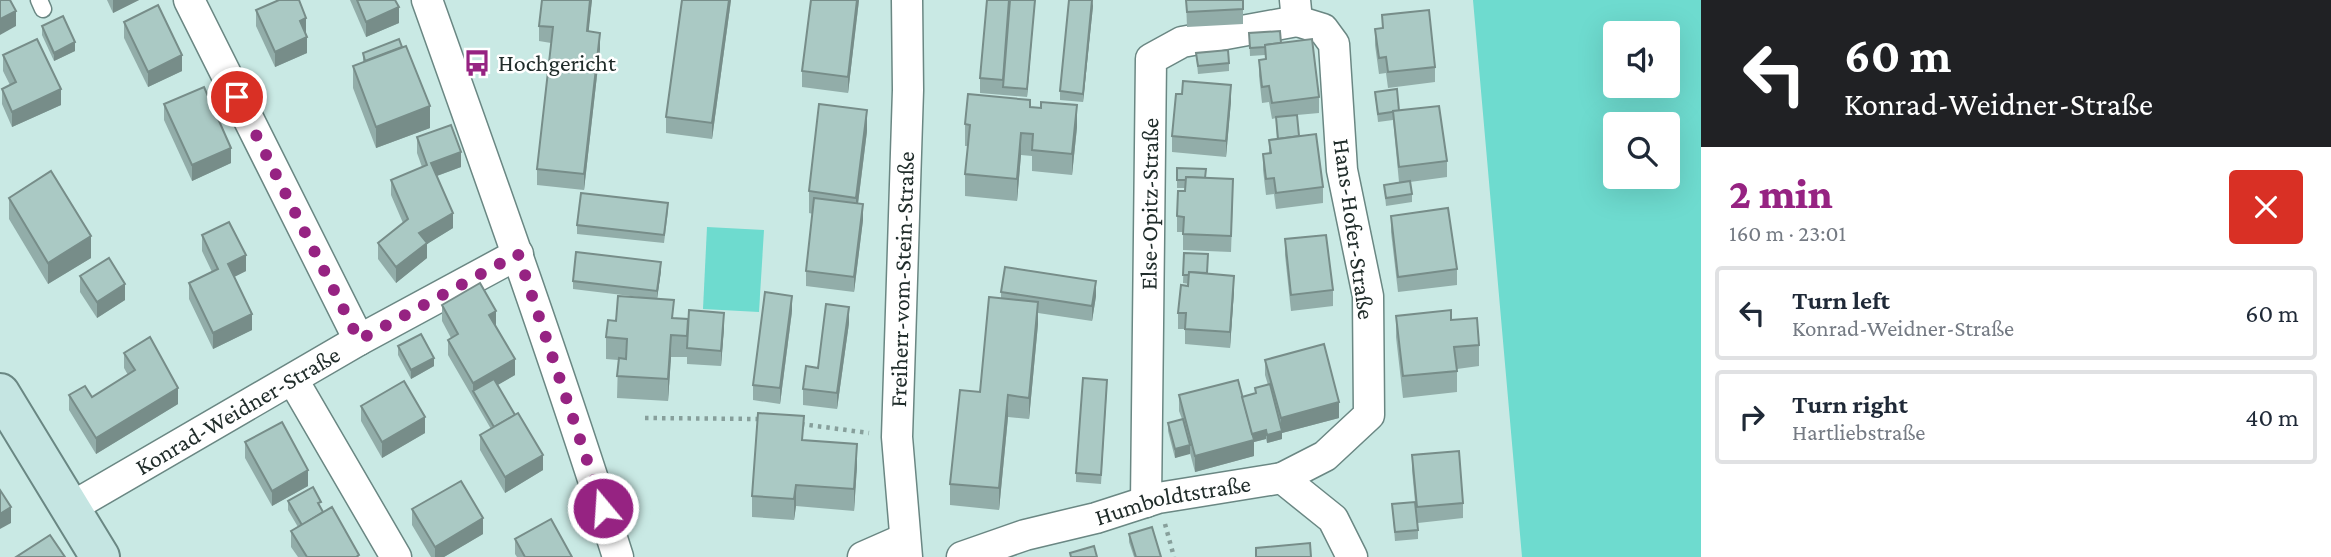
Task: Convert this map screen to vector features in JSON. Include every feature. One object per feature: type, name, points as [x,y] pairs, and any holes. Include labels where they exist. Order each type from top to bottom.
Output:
[{"type":"main road","points":[[0,393],[100,557]]},
{"type":"street","points":[[188,0],[359,340]]},
{"type":"street","points":[[427,0],[518,254],[618,557]]},
{"type":"street","name":"Freiherr-vom-Stein-Straße","points":[[905,548],[897,437],[908,90],[907,0]]},
{"type":"street","name":"Hans-Hofer-Straße","points":[[1282,478],[1325,456],[1369,415],[1368,296],[1342,170],[1334,44],[1323,29],[1296,11]]},
{"type":"street","name":"Else-Opitz-Straße","points":[[1146,502],[1151,59],[1182,42],[1296,11]]},
{"type":"street","name":"Konrad-Weidner-Straße","points":[[70,508],[359,340],[518,254]]},
{"type":"street","points":[[293,380],[396,557]]},
{"type":"street","name":"Humboldtstraße","points":[[962,557],[1025,535],[1096,518],[1158,498],[1282,478],[1333,519],[1352,557]]},
{"type":"street","points":[[863,557],[905,548]]},
{"type":"path","points":[[645,418],[765,420]]},
{"type":"path","points":[[792,423],[897,437]]},
{"type":"shaded area","points":[[1473,0],[1701,0],[1701,557],[1522,557]]},
{"type":"shaded area","points":[[707,227],[764,230],[759,312],[703,309]]},
{"type":"building","points":[[0,0],[10,0],[16,11],[0,19]]},
{"type":"building","points":[[279,0],[299,0],[306,18],[300,21],[307,37],[275,52],[256,10]]},
{"type":"building","points":[[357,0],[395,0],[399,7],[366,22]]},
{"type":"building","points":[[542,0],[590,0],[587,31],[600,33],[584,174],[537,169],[553,27],[539,26]]},
{"type":"building","points":[[682,0],[729,0],[712,123],[666,117]]},
{"type":"building","points":[[811,0],[857,0],[848,77],[802,71]]},
{"type":"building","points":[[987,0],[1009,0],[1003,80],[980,78]]},
{"type":"building","points":[[1010,0],[1035,0],[1027,89],[1003,87]]},
{"type":"building","points":[[1069,0],[1092,0],[1083,94],[1060,91]]},
{"type":"building","points":[[1186,0],[1243,0],[1243,9],[1187,12]]},
{"type":"building","points":[[158,5],[182,55],[148,72],[124,22]]},
{"type":"building","points":[[1429,10],[1435,67],[1388,72],[1386,57],[1379,58],[1375,29],[1383,28],[1382,15]]},
{"type":"building","points":[[63,16],[75,42],[54,53],[42,26]]},
{"type":"building","points":[[1280,31],[1281,43],[1250,48],[1249,33]]},
{"type":"building","points":[[37,39],[61,89],[12,112],[2,89],[16,82],[3,55]]},
{"type":"building","points":[[399,39],[402,47],[365,61],[363,53]]},
{"type":"building","points":[[1312,39],[1319,97],[1272,103],[1269,86],[1262,87],[1259,60],[1266,59],[1265,45]]},
{"type":"building","points":[[406,46],[430,106],[376,127],[353,66]]},
{"type":"building","points":[[1228,50],[1229,63],[1198,66],[1196,53]]},
{"type":"building","points":[[1183,81],[1231,85],[1226,141],[1172,136],[1176,94],[1182,94]]},
{"type":"building","points":[[204,87],[231,148],[192,165],[164,104]]},
{"type":"building","points":[[1397,89],[1399,111],[1378,114],[1375,92]]},
{"type":"building","points":[[968,94],[1030,100],[1030,107],[1041,108],[1041,102],[1077,105],[1072,154],[1032,150],[1033,134],[1021,133],[1017,179],[965,174],[970,125],[965,124]]},
{"type":"building","points":[[819,104],[867,110],[856,198],[809,191]]},
{"type":"building","points":[[1439,106],[1447,161],[1399,167],[1393,111]]},
{"type":"building","points":[[1297,115],[1299,136],[1278,139],[1276,117]]},
{"type":"building","points":[[451,125],[461,152],[431,163],[453,213],[419,233],[427,243],[396,267],[378,243],[408,219],[391,180],[427,165],[417,137]]},
{"type":"building","points":[[1316,134],[1323,187],[1276,193],[1274,178],[1266,179],[1263,154],[1271,153],[1269,140]]},
{"type":"building","points":[[1177,168],[1206,169],[1205,178],[1186,177],[1186,180],[1177,180]]},
{"type":"building","points":[[51,171],[91,236],[48,263],[9,198]]},
{"type":"building","points":[[1186,177],[1233,179],[1231,236],[1183,234],[1184,217],[1177,216],[1178,191],[1185,191]]},
{"type":"building","points":[[1410,181],[1412,194],[1386,198],[1384,185]]},
{"type":"building","points":[[581,193],[668,203],[664,235],[577,225]]},
{"type":"building","points":[[814,198],[863,204],[854,277],[806,271]]},
{"type":"building","points":[[1448,208],[1457,269],[1398,277],[1391,216]]},
{"type":"building","points":[[229,222],[246,255],[228,264],[252,314],[213,333],[189,283],[218,269],[202,235]]},
{"type":"building","points":[[1326,235],[1333,290],[1291,295],[1285,239]]},
{"type":"building","points":[[576,252],[661,262],[657,291],[573,281]]},
{"type":"building","points":[[1184,253],[1208,254],[1207,273],[1189,272],[1189,275],[1183,275]]},
{"type":"building","points":[[109,258],[125,284],[97,302],[80,276]]},
{"type":"building","points":[[1005,267],[1096,281],[1092,306],[1001,292]]},
{"type":"building","points":[[1189,272],[1234,276],[1230,332],[1185,329],[1186,313],[1178,313],[1181,285],[1188,286]]},
{"type":"building","points":[[480,283],[496,311],[489,315],[515,359],[473,383],[448,340],[458,334],[442,305]]},
{"type":"building","points":[[765,292],[792,296],[780,388],[753,385]]},
{"type":"building","points":[[618,296],[674,300],[672,318],[688,319],[687,336],[671,335],[668,379],[617,376],[619,358],[626,359],[627,339],[606,337],[608,320],[616,321]]},
{"type":"building","points":[[989,297],[1038,302],[1029,398],[1008,395],[999,488],[950,484],[960,390],[980,392]]},
{"type":"building","points":[[826,304],[849,307],[837,393],[803,389],[806,366],[818,368]]},
{"type":"building","points":[[689,310],[724,313],[721,351],[687,348]]},
{"type":"building","points":[[1451,310],[1451,320],[1477,318],[1479,345],[1454,347],[1457,371],[1403,376],[1396,316]]},
{"type":"building","points":[[421,334],[434,358],[411,370],[398,346]]},
{"type":"building","points":[[150,337],[178,388],[96,438],[69,395],[85,386],[92,397],[135,370],[124,353]]},
{"type":"building","points":[[1324,344],[1339,402],[1281,418],[1265,360]]},
{"type":"building","points":[[1083,378],[1107,380],[1101,475],[1076,473]]},
{"type":"building","points":[[494,379],[515,415],[494,427],[473,391]]},
{"type":"building","points":[[1238,380],[1254,440],[1195,456],[1179,395]]},
{"type":"building","points":[[404,381],[425,417],[382,442],[361,406]]},
{"type":"building","points":[[1270,384],[1282,431],[1267,435],[1266,430],[1252,434],[1242,397],[1256,393],[1255,388]]},
{"type":"building","points":[[518,413],[543,455],[505,477],[480,435]]},
{"type":"building","points":[[758,413],[804,416],[802,440],[857,444],[854,489],[796,485],[794,499],[752,496]]},
{"type":"building","points":[[1183,419],[1190,445],[1175,449],[1168,423]]},
{"type":"building","points":[[282,422],[308,470],[272,491],[245,442]]},
{"type":"building","points":[[1459,451],[1463,503],[1417,507],[1412,455]]},
{"type":"building","points":[[461,481],[483,518],[435,547],[412,509]]},
{"type":"building","points":[[313,487],[323,512],[302,525],[288,501]]},
{"type":"building","points":[[0,490],[11,507],[0,514]]},
{"type":"building","points":[[1415,502],[1418,530],[1395,532],[1392,504]]},
{"type":"building","points":[[332,507],[359,555],[307,557],[291,531]]},
{"type":"building","points":[[551,519],[572,557],[525,557],[515,539]]},
{"type":"building","points":[[1152,527],[1161,557],[1136,557],[1129,534]]},
{"type":"building","points":[[50,535],[65,557],[16,557]]},
{"type":"building","points":[[1310,543],[1311,557],[1256,557],[1256,548]]},
{"type":"building","points":[[1094,546],[1097,557],[1071,557],[1070,553]]},
{"type":"place","name":"Hochgericht","points":[[477,63]]},
{"type":"route","points":[[237,97],[359,340],[518,254],[603,508]]}]
